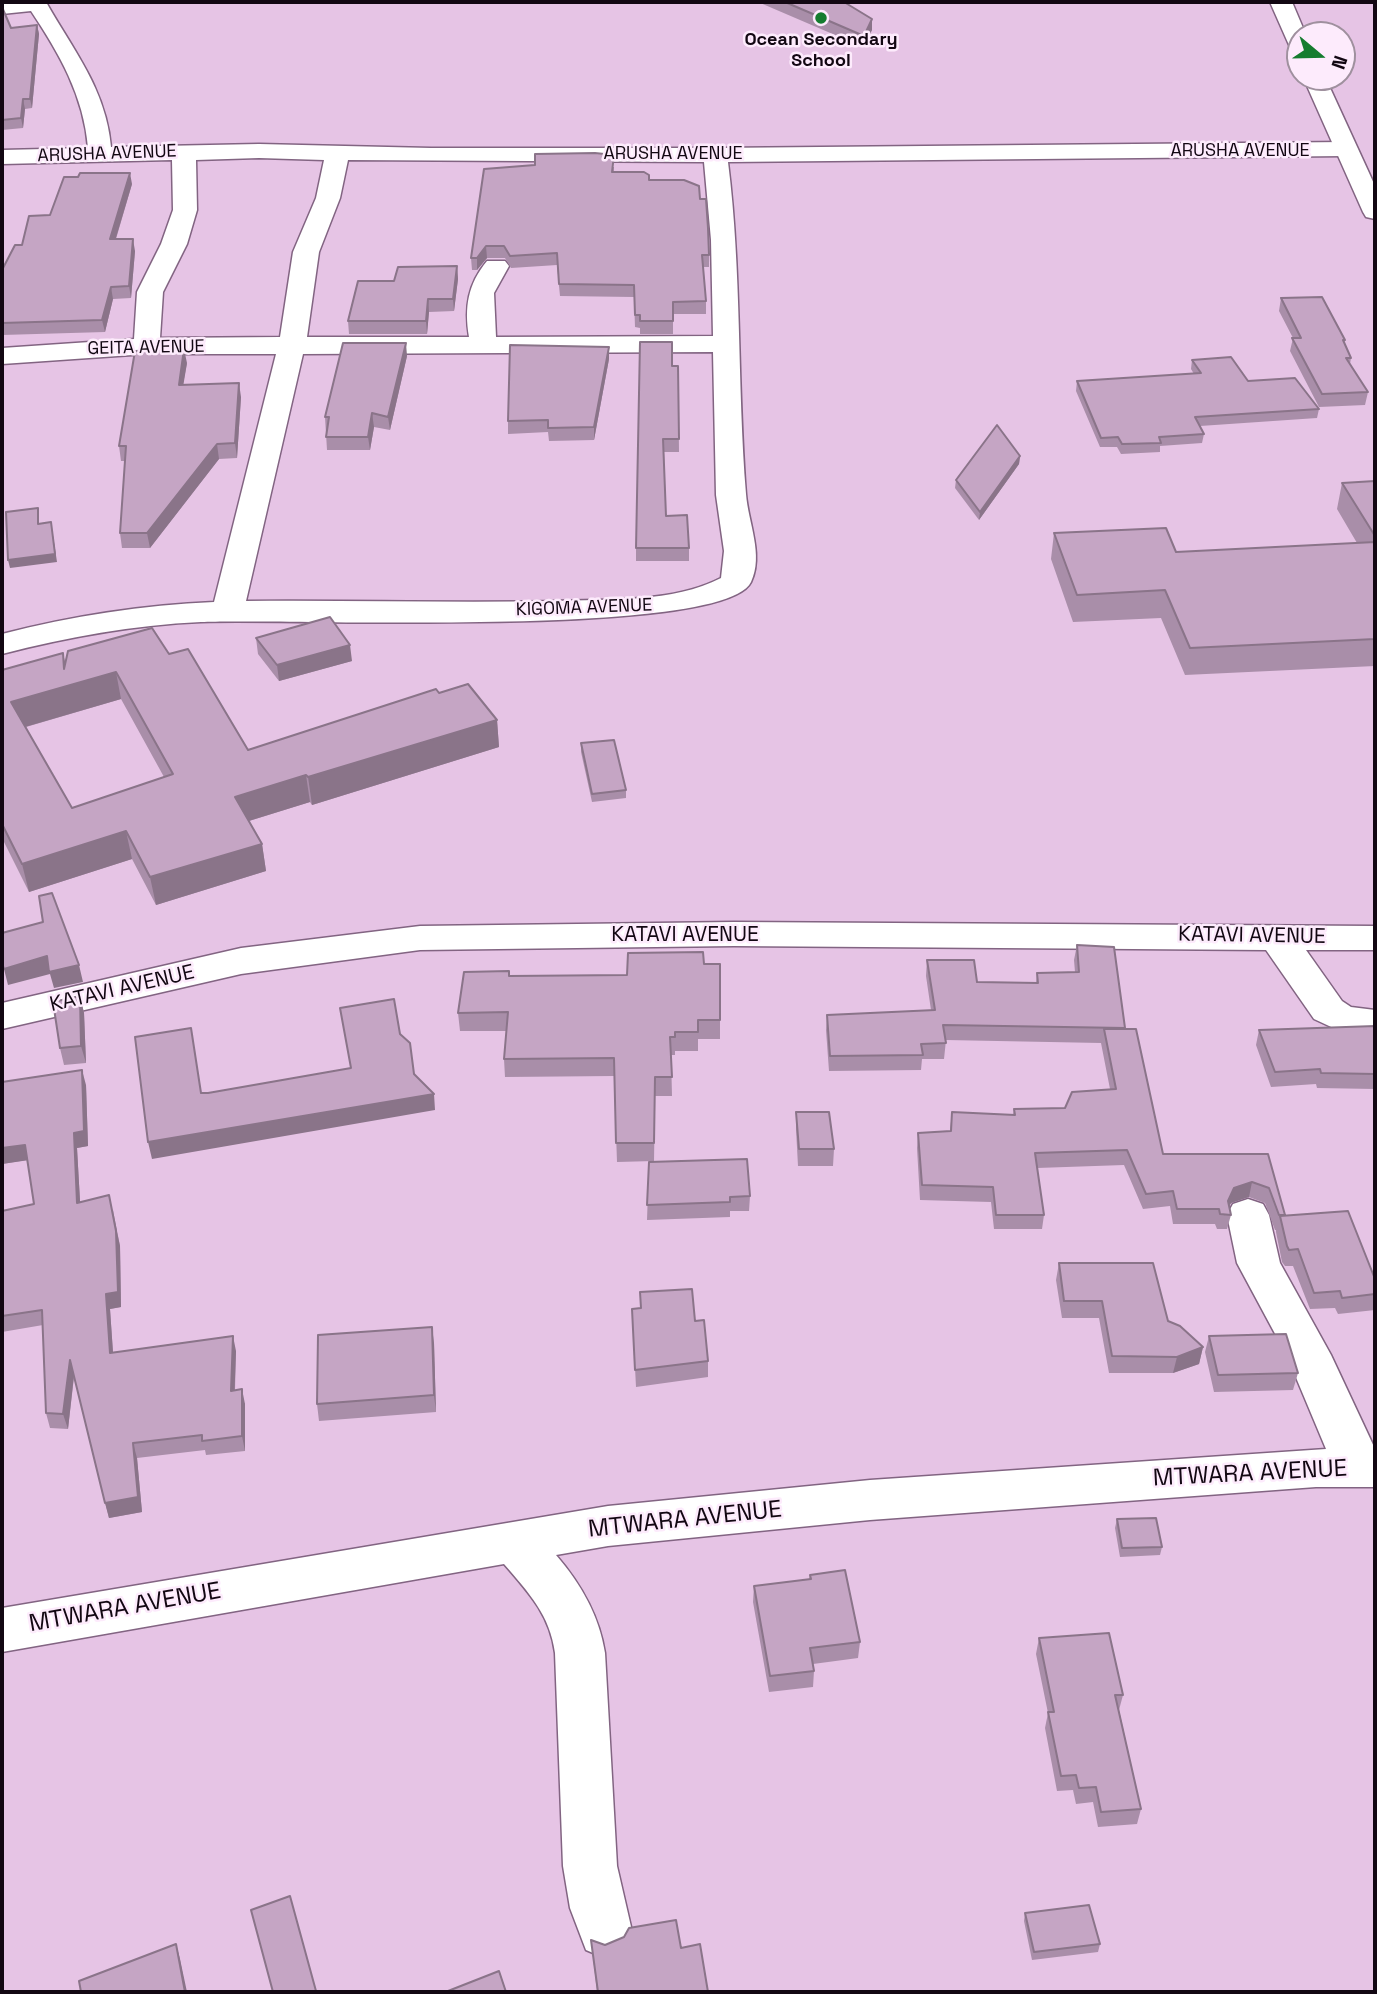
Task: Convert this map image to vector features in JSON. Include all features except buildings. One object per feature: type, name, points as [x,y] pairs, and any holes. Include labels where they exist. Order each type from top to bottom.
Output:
[{"type":"street","points":[[1281,2],[1289,21]]},
{"type":"street","points":[[2,8],[36,3],[87,88],[100,129],[100,153]]},
{"type":"street","points":[[1320,91],[1375,212]]},
{"type":"street","name":"ARUSHA AVENUE","points":[[2,157],[184,152],[715,155],[900,150],[1345,149]]},
{"type":"street","points":[[148,346],[146,309],[150,292],[174,244],[185,210],[184,152]]},
{"type":"street","points":[[228,611],[240,571],[298,318],[306,252],[328,198],[337,154]]},
{"type":"street","name":"KIGOMA AVENUE","points":[[2,644],[59,628],[119,618],[228,611],[458,611],[628,607],[691,602],[726,591],[736,581],[738,535],[731,499],[726,344],[727,284],[722,195],[715,155]]},
{"type":"street","points":[[484,344],[480,326],[480,290],[484,279],[496,266]]},
{"type":"street","name":"GEITA AVENUE","points":[[2,356],[148,346],[726,344]]},
{"type":"street","name":"KATAVI AVENUE","points":[[2,1016],[242,961],[420,938],[721,934],[920,938],[1375,938]]},
{"type":"street","points":[[1276,936],[1328,1010],[1342,1019],[1375,1023]]},
{"type":"street","points":[[1248,1215],[1259,1263],[1366,1468]]},
{"type":"street","name":"MTWARA AVENUE","points":[[2,1630],[608,1526],[870,1500],[1366,1468]]},
{"type":"street","points":[[515,1542],[555,1589],[571,1616],[576,1637],[582,1679],[581,1719],[587,1759],[587,1863],[592,1894],[605,1931]]},
{"type":"place","name":"Ocean Secondary School","points":[[821,18]]}]
